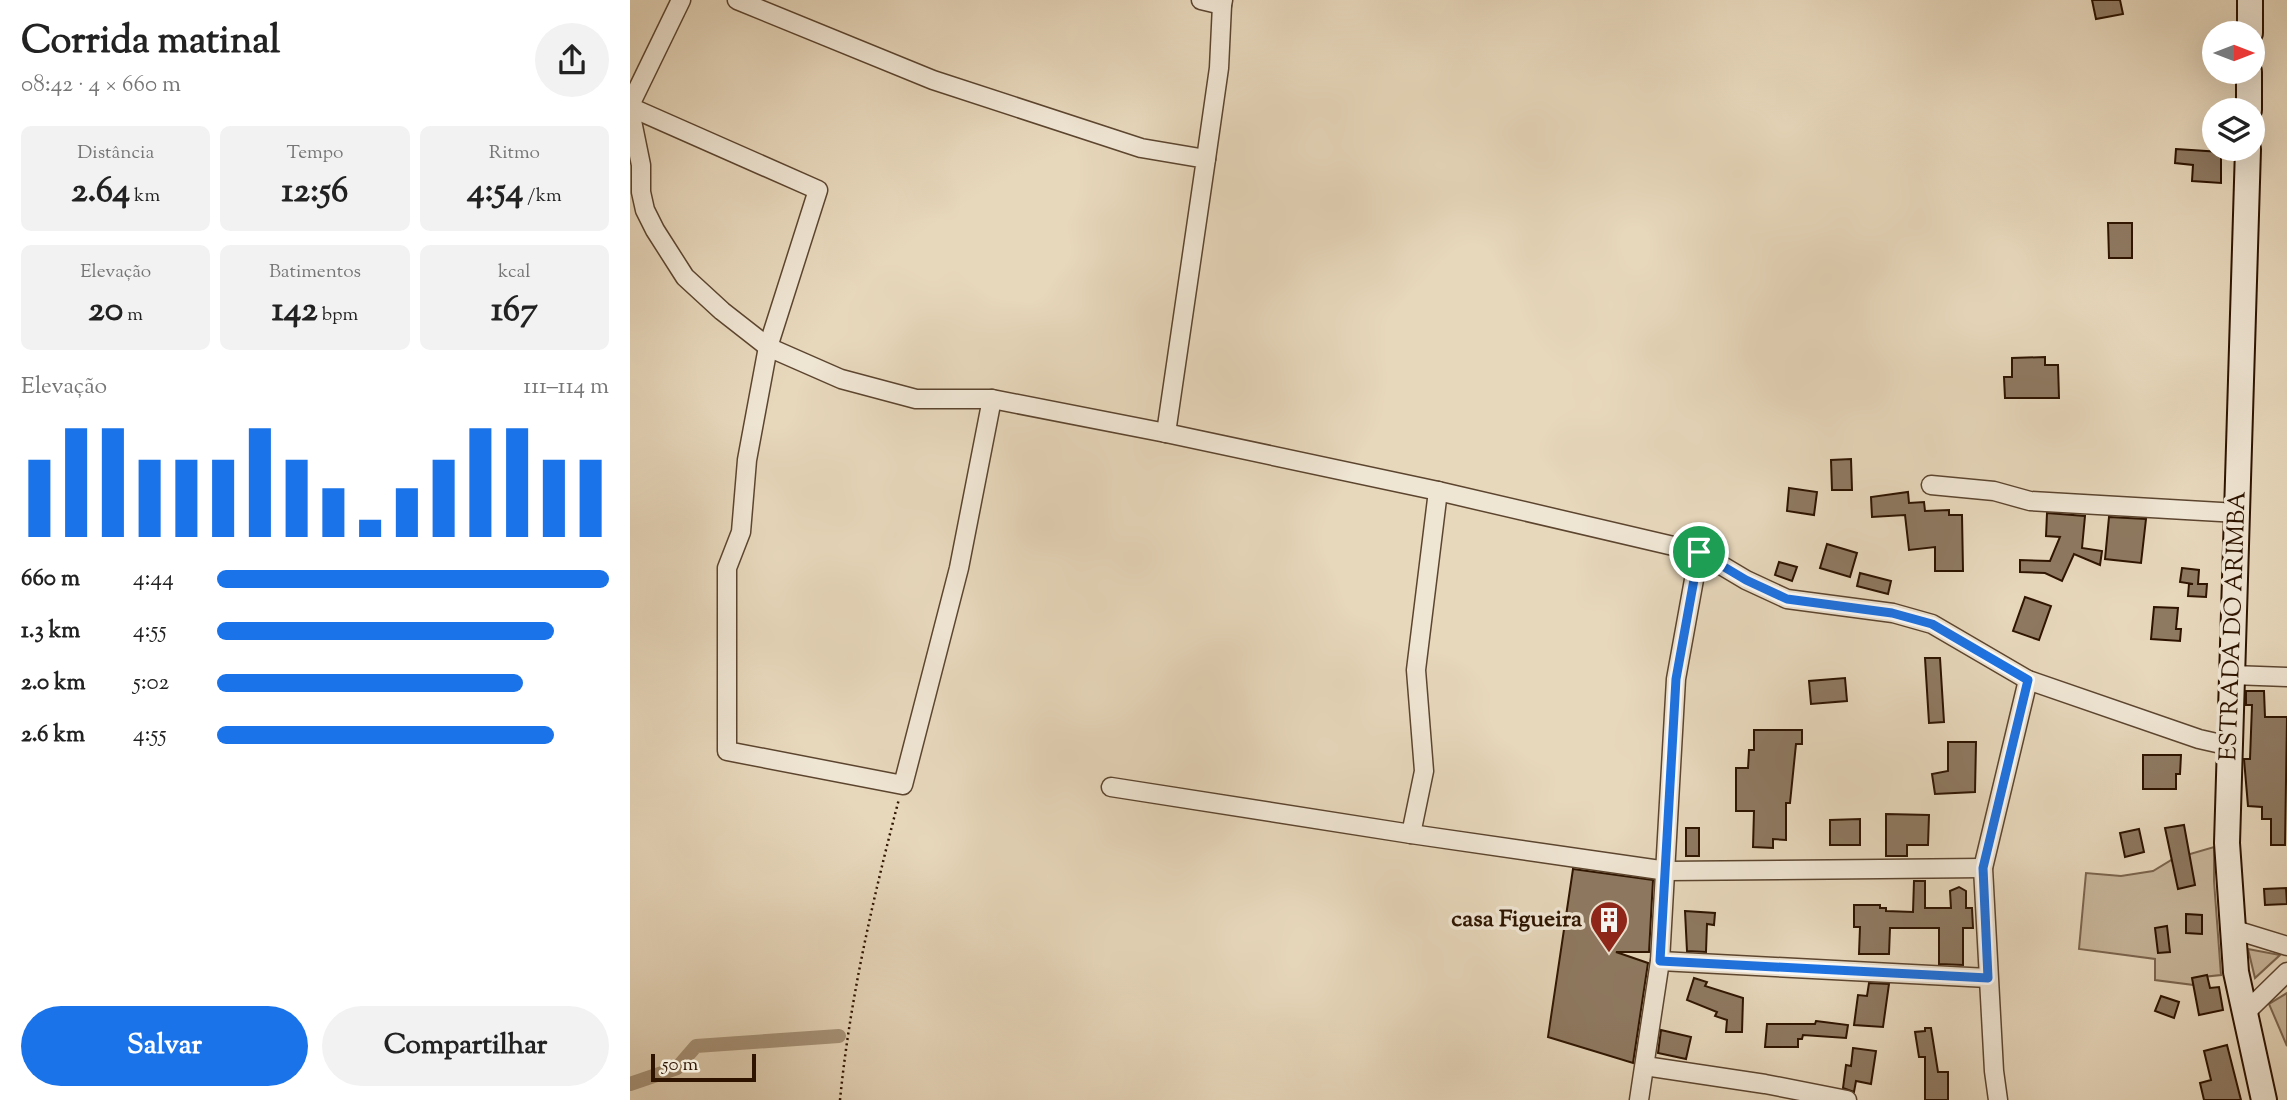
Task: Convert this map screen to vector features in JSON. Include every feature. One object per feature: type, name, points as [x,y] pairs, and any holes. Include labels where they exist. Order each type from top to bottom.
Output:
[{"type":"main road","points":[[2250,0],[2250,21]]},
{"type":"main road","name":"ESTRADA DO ARIMBA","points":[[2248,161],[2228,843],[2232,929],[2244,1014],[2264,1100]]},
{"type":"street","points":[[681,0],[630,108],[641,165],[641,192],[645,210],[685,277],[722,311],[768,347],[841,379],[916,399],[992,399],[1166,432],[1438,491],[1699,552],[1746,580],[1787,599],[1892,613],[1932,624],[2028,680],[2199,739],[2230,746]]},
{"type":"street","points":[[737,0],[933,80],[1141,148],[1206,159]]},
{"type":"street","points":[[1166,432],[1219,68],[1222,2],[1201,0]]},
{"type":"street","points":[[630,108],[818,190],[768,347],[747,460],[741,532],[727,568],[727,751],[903,785],[959,568],[992,399]]},
{"type":"street","points":[[1931,485],[1994,491],[2030,501],[2238,513]]},
{"type":"street","points":[[1411,834],[1424,771],[1416,670],[1438,491]]},
{"type":"street","points":[[1639,1100],[1660,961],[1676,679],[1699,552]]},
{"type":"street","points":[[2232,675],[2287,677]]},
{"type":"street","points":[[1998,1100],[1988,978],[1983,868],[2028,680]]},
{"type":"street","points":[[1111,787],[1411,834],[1667,870],[1983,868]]},
{"type":"street","points":[[2232,929],[2287,946]]},
{"type":"street","points":[[1660,961],[1988,978]]},
{"type":"street","points":[[2244,1014],[2287,972]]},
{"type":"street","points":[[1645,1066],[1765,1084],[1847,1100]]},
{"type":"path","points":[[840,1100],[856,980],[903,785]]},
{"type":"shaded area","points":[[2214,847],[2221,975],[2193,978],[2194,985],[2155,980],[2155,959],[2079,949],[2086,873],[2121,876],[2153,871],[2173,859]]},
{"type":"shaded area","points":[[2248,949],[2280,955],[2255,978]]},
{"type":"shaded area","points":[[2287,993],[2287,1046],[2269,1004]]},
{"type":"building","points":[[2092,0],[2120,0],[2123,14],[2096,19]]},
{"type":"building","points":[[2176,149],[2202,151],[2202,161],[2221,161],[2221,183],[2192,181],[2193,165],[2175,163]]},
{"type":"building","points":[[2108,223],[2132,223],[2132,258],[2109,258]]},
{"type":"building","points":[[2045,357],[2045,365],[2058,365],[2059,398],[2005,398],[2004,377],[2012,377],[2012,358]]},
{"type":"building","points":[[1851,459],[1852,490],[1832,490],[1831,460]]},
{"type":"building","points":[[1789,488],[1817,492],[1814,515],[1787,511]]},
{"type":"building","points":[[1908,492],[1909,503],[1924,502],[1925,511],[1949,510],[1949,515],[1962,515],[1963,571],[1935,571],[1935,547],[1909,550],[1905,515],[1872,517],[1871,497]]},
{"type":"building","points":[[2047,513],[2085,516],[2082,548],[2102,551],[2100,565],[2074,554],[2062,581],[2045,573],[2020,572],[2020,560],[2050,561],[2060,537],[2046,536]]},
{"type":"building","points":[[2109,517],[2146,519],[2141,563],[2105,559]]},
{"type":"building","points":[[1827,544],[1857,553],[1850,577],[1820,568]]},
{"type":"building","points":[[1779,562],[1797,567],[1792,581],[1775,575]]},
{"type":"building","points":[[2182,568],[2199,570],[2198,584],[2207,584],[2206,597],[2188,596],[2189,584],[2193,584],[2180,582]]},
{"type":"building","points":[[1860,573],[1891,581],[1888,594],[1857,586]]},
{"type":"building","points":[[2025,597],[2051,606],[2039,640],[2013,631]]},
{"type":"building","points":[[2154,607],[2178,608],[2176,629],[2181,629],[2180,641],[2151,639]]},
{"type":"building","points":[[1925,658],[1940,658],[1944,722],[1929,723]]},
{"type":"building","points":[[1845,678],[1847,701],[1811,704],[1809,681]]},
{"type":"building","points":[[2246,691],[2264,691],[2265,717],[2287,717],[2285,845],[2271,845],[2271,819],[2262,819],[2262,807],[2248,806],[2244,759],[2250,759],[2252,705],[2246,705]]},
{"type":"building","points":[[1754,730],[1802,730],[1802,744],[1796,744],[1790,803],[1786,803],[1786,840],[1773,839],[1773,848],[1753,847],[1754,811],[1736,811],[1736,768],[1748,768],[1749,750],[1754,750]]},
{"type":"building","points":[[1948,742],[1976,742],[1975,792],[1935,794],[1932,774],[1948,771]]},
{"type":"building","points":[[2143,755],[2181,755],[2180,774],[2176,774],[2176,789],[2143,789]]},
{"type":"building","points":[[1886,814],[1929,815],[1928,845],[1907,845],[1907,856],[1886,856]]},
{"type":"building","points":[[1860,819],[1860,845],[1830,845],[1830,820]]},
{"type":"building","points":[[2184,825],[2195,885],[2178,889],[2165,828]]},
{"type":"building","points":[[1686,828],[1699,828],[1699,856],[1686,856]]},
{"type":"building","points":[[2139,829],[2144,852],[2125,857],[2120,833]]},
{"type":"building","name":"casa Figueira","points":[[1573,869],[1653,880],[1649,952],[1616,952],[1648,963],[1633,1063],[1548,1037]]},
{"type":"building","points":[[1914,881],[1925,881],[1925,908],[1951,908],[1950,891],[1959,887],[1966,891],[1966,908],[1972,908],[1973,928],[1963,928],[1963,965],[1939,964],[1939,928],[1890,928],[1889,954],[1859,954],[1860,927],[1854,927],[1854,905],[1880,905],[1880,908],[1886,908],[1886,911],[1913,912]]},
{"type":"building","points":[[2286,888],[2287,904],[2265,905],[2264,889]]},
{"type":"building","points":[[1685,911],[1715,913],[1714,925],[1707,924],[1706,952],[1687,951]]},
{"type":"building","points":[[2186,914],[2202,915],[2202,934],[2186,933]]},
{"type":"building","points":[[2167,926],[2170,952],[2158,953],[2155,928]]},
{"type":"building","points":[[2207,975],[2210,988],[2219,987],[2223,1010],[2199,1015],[2192,978]]},
{"type":"building","points":[[1694,978],[1707,982],[1705,986],[1743,998],[1742,1032],[1726,1032],[1727,1020],[1715,1016],[1717,1012],[1687,1000]]},
{"type":"building","points":[[1869,983],[1889,984],[1883,1027],[1854,1025],[1858,995],[1867,996]]},
{"type":"building","points":[[2161,996],[2179,1002],[2174,1018],[2155,1011]]},
{"type":"building","points":[[1816,1021],[1848,1025],[1846,1038],[1803,1035],[1802,1039],[1798,1039],[1798,1047],[1765,1047],[1767,1024],[1815,1024]]},
{"type":"building","points":[[1925,1028],[1931,1028],[1938,1072],[1948,1072],[1948,1100],[1925,1100],[1925,1057],[1919,1057],[1915,1032],[1925,1031]]},
{"type":"building","points":[[1661,1030],[1691,1037],[1686,1059],[1658,1053]]},
{"type":"building","points":[[2227,1045],[2241,1100],[2204,1100],[2200,1083],[2211,1080],[2204,1051]]},
{"type":"building","points":[[1853,1048],[1876,1051],[1871,1084],[1856,1081],[1854,1092],[1843,1088],[1846,1065],[1851,1066]]},
{"type":"waterway","points":[[630,1084],[677,1068],[696,1046],[839,1036]]},
{"type":"place","name":"casa Figueira","points":[[1609,954]]},
{"type":"route","points":[[1699,552],[1746,580],[1787,599],[1892,613],[1932,624],[2028,680],[1983,868],[1988,978],[1660,961],[1676,679],[1699,552]]}]
